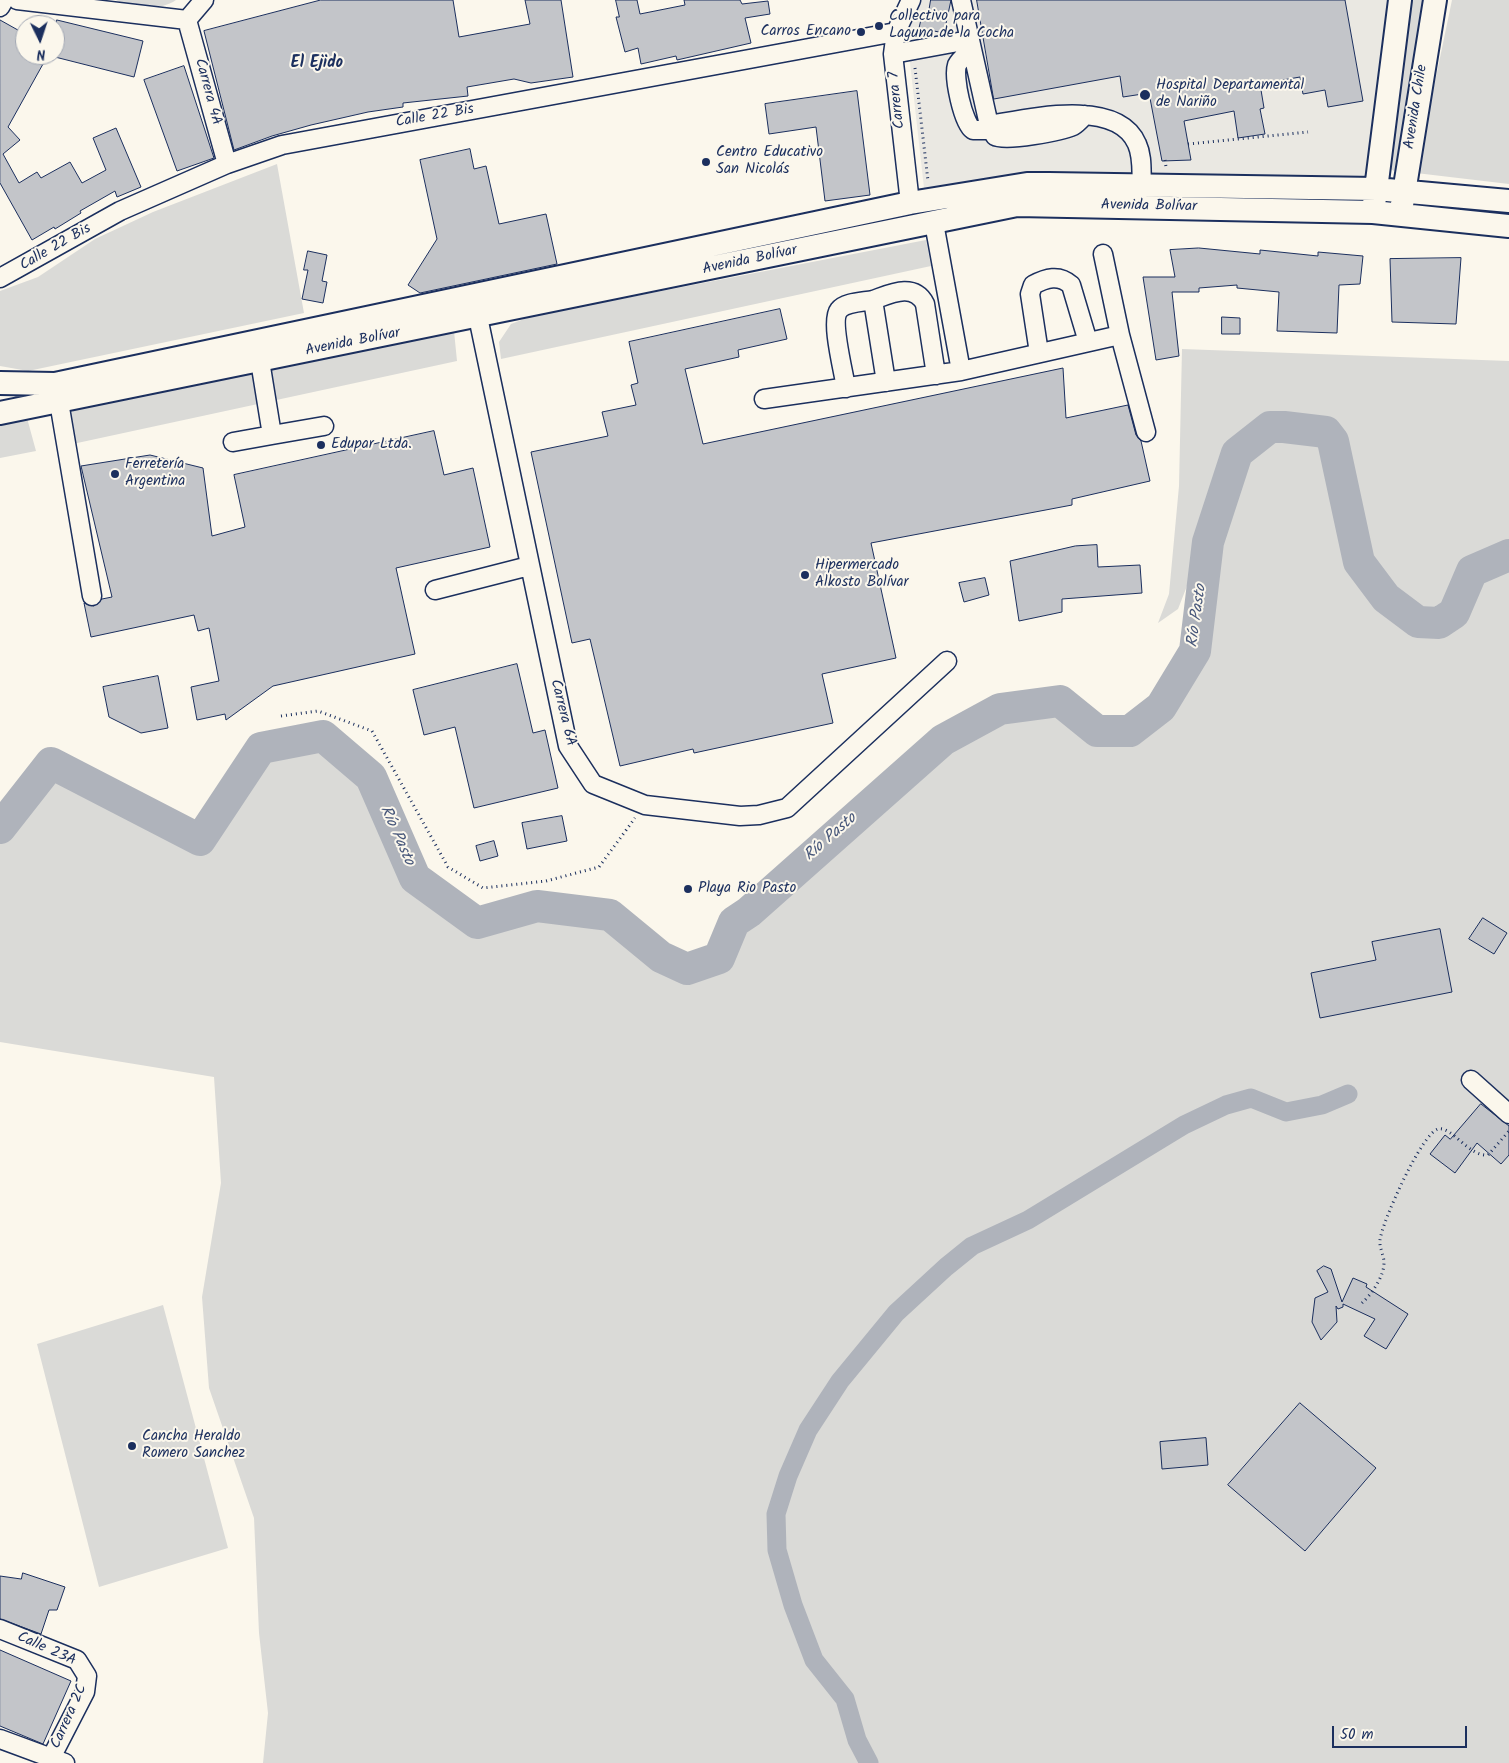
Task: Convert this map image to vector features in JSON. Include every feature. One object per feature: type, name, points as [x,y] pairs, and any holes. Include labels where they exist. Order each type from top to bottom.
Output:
[{"type":"main road","name":"Avenida Chile","points":[[1373,212],[1400,0]]},
{"type":"main road","name":"Avenida Chile","points":[[1401,214],[1403,191],[1435,0]]},
{"type":"main road","name":"Avenida Bolívar","points":[[0,383],[55,384],[909,195],[1027,184],[1142,178],[1376,189],[1509,201]]},
{"type":"main road","name":"Avenida Bolívar","points":[[0,413],[260,362],[1017,205],[1373,212],[1509,226]]},
{"type":"street","points":[[0,7],[4,0]]},
{"type":"street","points":[[17,0],[90,3],[188,20],[204,0]]},
{"type":"street","name":"Carrera 7","points":[[909,195],[893,54],[896,32],[911,0]]},
{"type":"street","points":[[961,0],[970,45],[956,71],[965,120],[973,130],[990,128],[998,138],[1006,139],[1065,128],[1078,122],[1085,115],[1106,120],[1130,133],[1140,150],[1142,178]]},
{"type":"street","name":"Carrera 4A","points":[[188,20],[227,164]]},
{"type":"street","name":"Calle 22 Bis","points":[[0,278],[120,211],[227,164],[282,145],[896,32]]},
{"type":"street","points":[[893,54],[970,45]]},
{"type":"street","points":[[934,223],[961,372]]},
{"type":"street","points":[[1103,254],[1120,335],[1146,432]]},
{"type":"street","points":[[1039,354],[1030,294],[1033,285],[1046,278],[1064,279],[1071,285],[1088,342]]},
{"type":"street","points":[[846,388],[836,328],[836,316],[839,310],[845,306],[903,292],[911,291],[921,296],[925,304],[936,375]]},
{"type":"street","points":[[872,300],[886,382]]},
{"type":"street","name":"Carrera 6A","points":[[478,317],[568,746],[593,784],[644,805],[740,816],[759,815],[788,808],[947,661]]},
{"type":"street","points":[[764,399],[961,372],[1120,335]]},
{"type":"street","points":[[260,362],[272,435]]},
{"type":"street","points":[[59,402],[92,596]]},
{"type":"street","points":[[233,442],[324,426]]},
{"type":"street","points":[[435,590],[529,566]]},
{"type":"street","points":[[1471,1080],[1509,1114]]},
{"type":"street","name":"Calle 23A","points":[[0,1629],[77,1660],[87,1676]]},
{"type":"street","name":"Carrera 2C","points":[[58,1760],[85,1692],[87,1676]]},
{"type":"street","points":[[0,1739],[23,1756],[58,1760]]},
{"type":"path","points":[[913,51],[928,184]]},
{"type":"path","points":[[1188,144],[1308,132]]},
{"type":"path","points":[[1142,178],[1167,170]]},
{"type":"path","points":[[909,195],[928,184],[938,182]]},
{"type":"path","points":[[281,716],[318,710],[372,730],[448,867],[483,888],[546,881],[599,867],[644,805]]},
{"type":"path","points":[[1362,1302],[1370,1294],[1382,1271],[1384,1264],[1380,1240],[1390,1211],[1418,1151],[1433,1132],[1439,1129],[1445,1130],[1483,1156],[1488,1155],[1509,1131]]},
{"type":"shaded area","points":[[116,0],[176,0],[162,6],[146,8],[130,6]]},
{"type":"shaded area","name":"Hospital Departamental de Nariño","points":[[914,0],[1388,0],[1367,178],[1018,174],[924,188],[905,18]]},
{"type":"shaded area","points":[[1408,0],[1427,0],[1397,168],[1394,171],[1389,168]]},
{"type":"shaded area","points":[[1452,0],[1509,0],[1509,184],[1416,173]]},
{"type":"shaded area","points":[[277,164],[304,313],[28,371],[0,366],[0,291],[38,277],[95,239],[153,212]]},
{"type":"shaded area","points":[[926,240],[931,266],[501,359],[499,342],[511,324],[532,316]]},
{"type":"shaded area","points":[[454,331],[457,361],[68,445],[64,418],[76,409]]},
{"type":"shaded area","points":[[1182,349],[1509,361],[1509,550],[1467,568],[1454,606],[1436,619],[1415,614],[1381,587],[1361,550],[1340,447],[1328,429],[1268,423],[1240,444],[1223,469],[1198,558],[1178,609],[1158,623],[1169,594],[1179,486]]},
{"type":"shaded area","points":[[27,418],[36,451],[0,458],[0,424]]},
{"type":"shaded area","points":[[1276,433],[1328,437],[1346,508],[1356,564],[1392,616],[1422,636],[1454,621],[1474,575],[1509,560],[1509,1763],[263,1763],[268,1713],[259,1633],[254,1518],[209,1388],[202,1297],[221,1183],[214,1077],[0,1042],[0,828],[51,763],[200,840],[261,748],[323,736],[374,786],[415,878],[477,923],[537,906],[610,915],[661,957],[687,969],[719,958],[734,922],[749,912],[943,740],[1000,709],[1056,708],[1088,737],[1131,737],[1167,718],[1203,667],[1213,544],[1246,454]]},
{"type":"shaded area","name":"Cancha Heraldo Romero Sanchez","points":[[163,1305],[228,1548],[99,1587],[37,1344]]},
{"type":"building","points":[[321,0],[453,0],[459,37],[530,24],[525,0],[561,0],[573,77],[531,83],[514,79],[467,87],[468,96],[403,103],[403,107],[368,112],[311,125],[272,136],[234,150],[204,31]]},
{"type":"building","points":[[616,0],[637,0],[640,14],[685,5],[684,0],[740,0],[742,4],[768,1],[770,14],[745,18],[751,43],[677,60],[676,56],[641,64],[638,48],[625,52],[616,17],[619,17]]},
{"type":"building","points":[[931,0],[951,0],[944,33],[919,28],[923,11],[928,13]]},
{"type":"building","points":[[977,0],[1345,0],[1363,101],[1328,107],[1325,90],[1303,94],[1300,77],[1260,84],[1264,108],[1260,109],[1265,134],[1238,138],[1234,111],[1184,121],[1191,160],[1162,161],[1149,93],[1123,97],[1120,76],[994,99]]},
{"type":"building","points":[[0,20],[15,28],[15,65],[42,65],[8,127],[20,140],[3,154],[19,183],[37,172],[41,178],[70,162],[82,183],[106,170],[93,138],[116,128],[141,187],[117,197],[115,191],[80,211],[81,213],[55,229],[54,227],[32,240],[0,183]]},
{"type":"building","points":[[65,22],[143,41],[134,77],[65,60]]},
{"type":"building","points":[[184,66],[214,158],[177,171],[144,80]]},
{"type":"building","points":[[857,91],[870,195],[825,201],[816,127],[769,134],[765,104]]},
{"type":"building","points":[[470,149],[474,169],[486,166],[499,224],[546,214],[557,264],[420,293],[408,285],[437,239],[420,160]]},
{"type":"building","points":[[1199,248],[1260,254],[1260,250],[1318,256],[1318,252],[1363,256],[1360,284],[1339,285],[1337,333],[1277,331],[1279,292],[1237,288],[1237,285],[1199,288],[1199,292],[1172,292],[1179,356],[1156,360],[1143,277],[1175,277],[1170,250]]},
{"type":"building","points":[[308,251],[327,255],[322,281],[327,282],[323,303],[302,299],[308,270],[304,270]]},
{"type":"building","points":[[1461,258],[1456,324],[1392,322],[1390,259]]},
{"type":"building","points":[[780,309],[787,339],[738,350],[739,357],[685,369],[703,444],[1063,368],[1066,418],[1128,405],[1136,435],[1141,441],[1150,481],[1072,499],[1072,505],[871,543],[896,658],[822,674],[833,723],[694,753],[693,749],[620,766],[590,639],[572,643],[531,452],[608,436],[602,412],[636,405],[631,385],[638,383],[629,342]]},
{"type":"building","points":[[1222,317],[1240,318],[1240,334],[1222,334]]},
{"type":"building","points":[[434,431],[444,475],[473,468],[490,547],[396,568],[415,654],[273,686],[226,720],[225,714],[197,720],[191,687],[219,681],[209,628],[198,631],[194,615],[91,637],[84,603],[94,606],[102,599],[112,597],[81,466],[150,455],[203,468],[212,536],[245,527],[234,475]]},
{"type":"building","points":[[1097,545],[1098,567],[1140,565],[1142,593],[1062,599],[1062,612],[1019,621],[1010,561],[1075,546]]},
{"type":"building","points":[[985,578],[989,595],[964,602],[959,583]]},
{"type":"building","points":[[517,664],[533,733],[545,730],[558,788],[474,808],[455,727],[424,735],[413,690]]},
{"type":"building","points":[[158,676],[168,728],[141,733],[109,717],[103,687]]},
{"type":"building","points":[[562,816],[567,841],[527,849],[522,823]]},
{"type":"building","points":[[494,841],[498,856],[480,861],[476,846]]},
{"type":"building","points":[[1483,918],[1507,933],[1494,954],[1469,939]]},
{"type":"building","points":[[1440,929],[1452,992],[1320,1018],[1311,973],[1376,960],[1372,942]]},
{"type":"building","points":[[1481,1104],[1509,1126],[1509,1155],[1501,1164],[1477,1143],[1455,1173],[1430,1154],[1445,1135],[1450,1139]]},
{"type":"building","points":[[1324,1266],[1331,1269],[1342,1302],[1353,1278],[1367,1284],[1366,1287],[1408,1314],[1386,1349],[1364,1336],[1375,1319],[1343,1304],[1343,1307],[1338,1309],[1336,1306],[1337,1322],[1321,1340],[1312,1322],[1315,1298],[1328,1292],[1317,1271]]},
{"type":"building","points":[[1300,1403],[1376,1468],[1305,1551],[1228,1485]]},
{"type":"building","points":[[1206,1438],[1208,1465],[1162,1469],[1160,1442]]},
{"type":"building","points":[[23,1573],[65,1587],[57,1610],[49,1610],[41,1634],[0,1619],[0,1576],[21,1579]]},
{"type":"building","points":[[0,1650],[71,1681],[43,1744],[0,1726]]},
{"type":"waterway","name":"Río Pasto","points":[[0,828],[51,763],[200,840],[261,748],[323,736],[371,777],[415,878],[477,923],[537,906],[610,915],[661,957],[687,969],[719,958],[734,922],[749,912],[943,740],[1000,709],[1060,701],[1097,731],[1130,731],[1161,707],[1195,651],[1208,542],[1237,453],[1270,427],[1326,432],[1333,441],[1359,562],[1386,598],[1418,622],[1439,623],[1454,613],[1472,571],[1509,555]]},
{"type":"waterway","points":[[869,1763],[857,1740],[845,1699],[814,1660],[793,1605],[777,1550],[776,1514],[788,1476],[808,1430],[840,1381],[896,1313],[972,1246],[1028,1220],[1184,1125],[1226,1105],[1251,1098],[1286,1112],[1322,1105],[1348,1094]]},
{"type":"place","name":"Collectivo para Laguna de la Cocha","points":[[879,26]]},
{"type":"place","name":"Carros Encano","points":[[861,32]]},
{"type":"place","name":"Hospital Departamental de Nariño","points":[[1145,95]]},
{"type":"place","name":"Centro Educativo San Nicolás","points":[[706,162]]},
{"type":"place","name":"Edupar Ltda.","points":[[321,445]]},
{"type":"place","name":"Ferretería Argentina","points":[[115,474]]},
{"type":"place","name":"Hipermercado Alkosto Bolívar","points":[[805,575]]},
{"type":"place","name":"Playa Rio Pasto","points":[[688,889]]},
{"type":"place","name":"Cancha Heraldo Romero Sanchez","points":[[132,1446]]},
{"type":"district","name":"El Ejido","points":[[317,64]]}]
